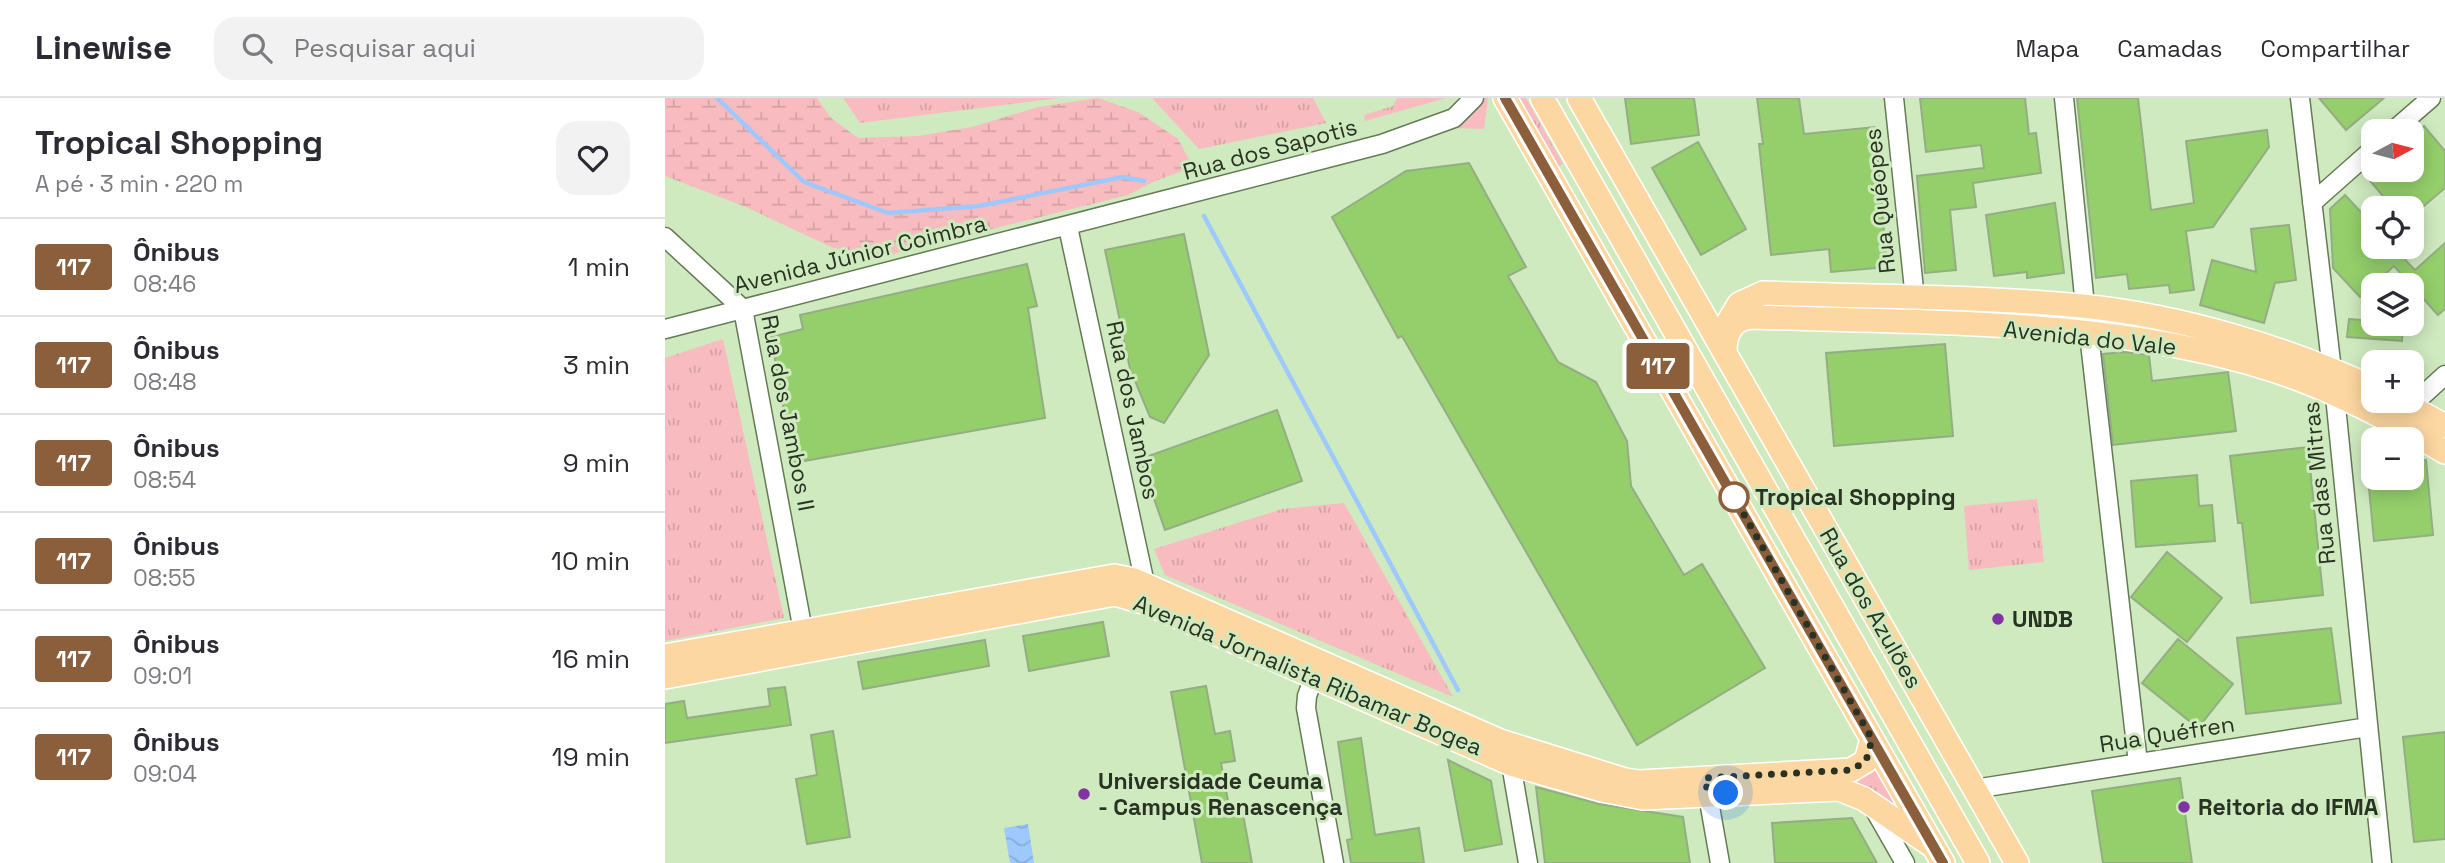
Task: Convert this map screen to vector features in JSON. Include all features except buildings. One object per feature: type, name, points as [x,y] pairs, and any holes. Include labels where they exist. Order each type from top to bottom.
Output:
[{"type":"main road","points":[[1505,98],[1939,855]]},
{"type":"main road","points":[[1542,98],[1978,863]]},
{"type":"main road","name":"Rua dos Azulões","points":[[1579,98],[1725,346],[1743,384],[2017,863]]},
{"type":"main road","name":"Avenida do Vale","points":[[1725,346],[1726,327],[1734,310],[1746,299],[1763,293],[2085,306],[2198,327],[2331,369],[2361,383]]},
{"type":"main road","points":[[1964,301],[2011,328]]},
{"type":"main road","name":"Avenida do Vale","points":[[1725,346],[1736,321],[1753,317],[2011,328],[2139,340],[2209,353],[2274,370],[2335,396],[2445,452]]},
{"type":"main road","points":[[2139,340],[2198,327]]},
{"type":"main road","points":[[1743,384],[1772,502]]},
{"type":"main road","points":[[2422,413],[2445,426]]},
{"type":"main road","name":"Avenida Jornalista Ribamar Bogea","points":[[665,656],[1115,576],[1147,594],[1317,669],[1511,764],[1630,797],[1851,770],[1866,761],[1872,739]]},
{"type":"main road","name":"Avenida Jornalista Ribamar Bogea","points":[[665,677],[1105,594],[1147,594]]},
{"type":"main road","name":"Avenida Jornalista Ribamar Bogea","points":[[1317,669],[1500,741],[1633,781],[1832,789],[1849,792],[1872,804],[1939,855]]},
{"type":"main road","points":[[1974,789],[1992,863]]},
{"type":"street","name":"Rua dos Sapotis","points":[[1068,227],[1409,136],[1454,118],[1474,98]]},
{"type":"street","name":"Rua Quéopes","points":[[1894,98],[1915,299]]},
{"type":"street","points":[[2064,98],[2085,306]]},
{"type":"street","name":"Rua das Mitras","points":[[2300,98],[2335,396],[2382,863]]},
{"type":"street","points":[[2407,119],[2431,98]]},
{"type":"street","points":[[2312,202],[2361,159]]},
{"type":"street","name":"Avenida Júnior Coimbra","points":[[665,329],[1068,227]]},
{"type":"street","name":"Rua dos Jambos","points":[[1068,227],[1147,594]]},
{"type":"street","name":"Rua dos Jambos II","points":[[665,237],[743,309],[803,631]]},
{"type":"street","points":[[2089,334],[2138,763]]},
{"type":"street","points":[[2424,390],[2445,375]]},
{"type":"street","points":[[1317,669],[1307,696],[1307,708],[1334,863]]},
{"type":"street","name":"Rua Quéfren","points":[[1974,789],[2368,727]]},
{"type":"street","points":[[1511,764],[1528,863]]},
{"type":"street","points":[[1706,786],[1720,863]]},
{"type":"street","points":[[1872,804],[1905,863]]},
{"type":"green space","points":[[665,98],[817,98],[831,118],[858,138],[918,136],[972,127],[1038,107],[1098,98],[1138,112],[1178,139],[1193,167],[1155,181],[1128,195],[889,255],[833,248],[746,207],[665,176]]},
{"type":"green space","points":[[843,98],[1059,98],[860,123]]},
{"type":"green space","points":[[1152,98],[1313,98],[1326,123],[1199,149]]},
{"type":"green space","points":[[1397,98],[1446,98],[1365,121],[1364,115],[1393,106]]},
{"type":"green space","points":[[1481,98],[1488,98],[1484,129],[1452,128]]},
{"type":"green space","points":[[1516,98],[1526,98],[1563,164],[1556,168]]},
{"type":"green space","points":[[723,339],[784,618],[665,641],[665,358]]},
{"type":"green space","points":[[2037,499],[2044,562],[1969,570],[1964,506]]},
{"type":"green space","points":[[1344,503],[1453,697],[1165,575],[1154,549],[1282,509]]},
{"type":"green space","points":[[1875,762],[1909,820],[1856,781],[1841,778]]},
{"type":"water","points":[[1028,824],[1034,863],[1010,863],[1004,828]]},
{"type":"waterway","points":[[717,98],[804,182],[888,213],[979,206],[1123,177],[1144,181]]},
{"type":"waterway","points":[[1204,216],[1458,690]]},
{"type":"bus line","name":"117","points":[[1505,98],[1943,863]]},
{"type":"place","name":"Tropical Shopping","points":[[1734,497]]},
{"type":"place","name":"UNDB","points":[[1998,619]]},
{"type":"place","name":"Universidade Ceuma - Campus Renascença","points":[[1084,794]]},
{"type":"place","name":"Reitoria do IFMA","points":[[2184,807]]},
{"type":"route","points":[[1726,793],[1708,794],[1705,778],[1851,770],[1866,761],[1872,739],[1734,497]]}]
